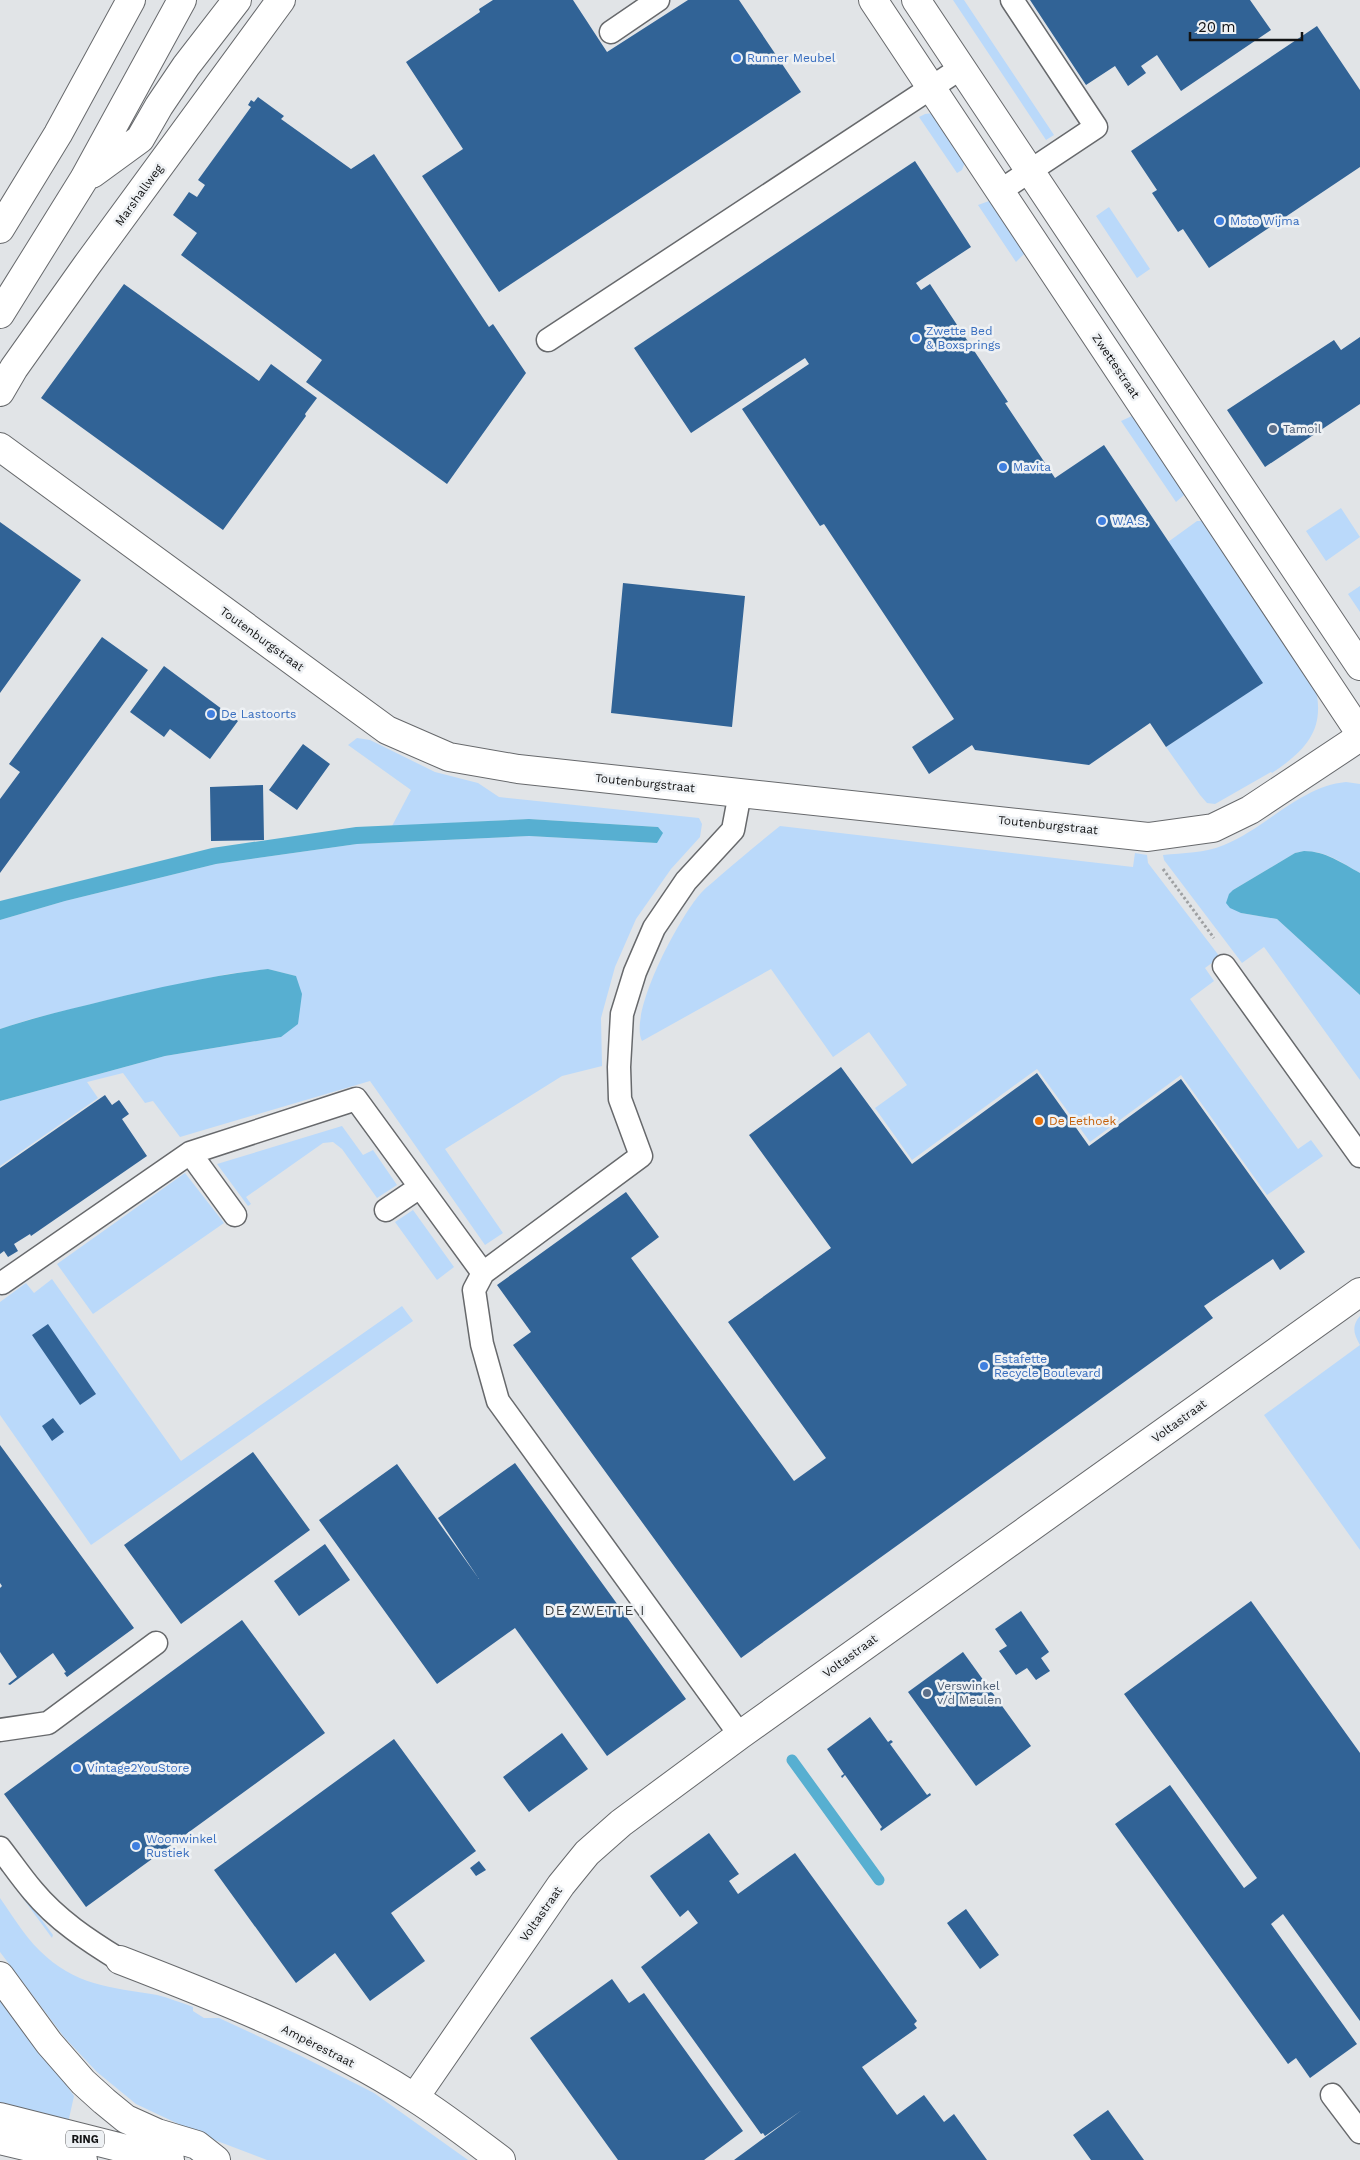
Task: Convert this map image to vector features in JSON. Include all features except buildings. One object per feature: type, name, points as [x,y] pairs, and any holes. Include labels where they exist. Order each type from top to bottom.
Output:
[{"type":"street","points":[[0,230],[58,134],[132,0]]},
{"type":"street","points":[[0,314],[84,179],[182,0]]},
{"type":"street","points":[[84,179],[140,139],[159,106],[186,66],[237,0]]},
{"type":"street","name":"Marshallweg","points":[[0,392],[14,368],[87,265],[281,0]]},
{"type":"street","name":"Zwettestraat","points":[[872,0],[1360,733]]},
{"type":"street","points":[[916,0],[1360,666]]},
{"type":"street","name":"Toutenburgstraat","points":[[0,448],[387,730],[449,757],[518,769],[1148,837],[1213,828],[1250,810],[1360,737]]},
{"type":"street","name":"Voltastraat","points":[[415,2098],[561,1884],[587,1853],[621,1823],[740,1735],[1360,1292]]},
{"type":"street","name":"Ampèrestraat","points":[[120,1960],[208,1994],[321,2045],[415,2098],[501,2160]]},
{"type":"street","points":[[0,1976],[49,2043],[83,2082],[104,2101],[126,2118],[157,2133],[197,2145],[216,2160]]},
{"type":"street","name":"RING","points":[[0,2117],[170,2160]]},
{"type":"street","name":"RING","points":[[0,2140],[83,2160]]},
{"type":"lane","points":[[611,32],[658,0]]},
{"type":"lane","points":[[1000,191],[1096,127],[1012,0]]},
{"type":"lane","points":[[548,340],[961,68]]},
{"type":"lane","points":[[740,793],[733,830],[686,881],[654,928],[635,972],[622,1014],[619,1067],[620,1099],[641,1156],[483,1272],[474,1290],[482,1344],[498,1400],[740,1735]]},
{"type":"lane","points":[[1224,966],[1360,1156]]},
{"type":"lane","points":[[2,1284],[190,1153],[356,1099],[483,1272]]},
{"type":"lane","points":[[190,1153],[235,1215]]},
{"type":"lane","points":[[386,1210],[420,1187]]},
{"type":"lane","points":[[0,1730],[48,1723],[156,1643]]},
{"type":"lane","points":[[0,1848],[34,1892],[60,1918],[90,1942],[120,1960]]},
{"type":"lane","points":[[1332,2095],[1360,2132]]},
{"type":"path","points":[[1148,837],[1155,859],[1231,961],[1224,966]]},
{"type":"shaded area","points":[[953,0],[964,0],[1054,135],[1046,140]]},
{"type":"shaded area","points":[[933,113],[965,162],[962,170],[957,173],[919,117]]},
{"type":"shaded area","points":[[992,201],[1025,250],[1024,254],[1016,262],[978,205]]},
{"type":"shaded area","points":[[1109,207],[1150,269],[1137,278],[1096,216]]},
{"type":"shaded area","points":[[1132,416],[1135,417],[1184,490],[1184,495],[1176,502],[1121,421]]},
{"type":"shaded area","points":[[1341,508],[1360,537],[1326,561],[1306,531]]},
{"type":"shaded area","points":[[1197,521],[1205,521],[1314,682],[1318,712],[1316,725],[1311,736],[1296,755],[1272,773],[1215,804],[1207,803],[1200,795],[1166,747],[1262,683],[1168,542]]},
{"type":"shaded area","points":[[1360,586],[1360,612],[1348,594]]},
{"type":"shaded area","points":[[357,738],[370,740],[435,772],[478,783],[499,797],[699,818],[702,824],[700,837],[671,869],[636,919],[615,967],[601,1018],[602,1066],[562,1076],[445,1149],[503,1233],[485,1245],[370,1081],[180,1137],[153,1101],[145,1103],[123,1073],[87,1082],[98,1098],[0,1166],[0,1101],[165,1056],[281,1037],[296,976],[268,969],[228,974],[128,995],[31,1019],[0,1029],[0,920],[65,901],[216,864],[357,844],[529,836],[657,843],[658,827],[529,819],[392,826],[411,790],[348,745]]},
{"type":"shaded area","points":[[1346,782],[1360,784],[1360,873],[1329,856],[1313,852],[1295,853],[1233,890],[1241,913],[1277,919],[1360,995],[1360,1080],[1264,947],[1242,963],[1164,860],[1163,855],[1217,848],[1239,838],[1314,791]]},
{"type":"shaded area","points":[[529,819],[658,827],[663,833],[657,843],[529,836],[357,844],[216,864],[65,901],[0,920],[0,901],[212,848],[356,827]]},
{"type":"shaded area","points":[[780,826],[1133,867],[1135,853],[1147,855],[1148,863],[1220,957],[1205,968],[1214,981],[1190,999],[1298,1149],[1311,1140],[1323,1156],[1267,1195],[1181,1075],[1090,1142],[1037,1069],[912,1160],[875,1108],[907,1085],[869,1032],[833,1057],[771,969],[642,1041],[640,1028],[642,1009],[658,965],[681,922],[706,888]]},
{"type":"shaded area","points":[[1304,851],[1326,855],[1360,873],[1360,995],[1277,919],[1241,913],[1230,908],[1226,903],[1229,894],[1233,890],[1295,853]]},
{"type":"shaded area","points":[[268,969],[296,976],[302,994],[298,1024],[281,1037],[165,1056],[0,1101],[0,1029],[53,1013],[147,991],[207,978]]},
{"type":"shaded area","points":[[342,1126],[363,1155],[373,1150],[397,1185],[377,1198],[342,1149],[333,1142],[323,1143],[246,1197],[251,1204],[248,1206],[217,1164]]},
{"type":"shaded area","points":[[185,1173],[224,1223],[93,1314],[57,1264]]},
{"type":"shaded area","points":[[413,1210],[454,1267],[437,1280],[395,1222]]},
{"type":"shaded area","points":[[52,1279],[181,1461],[402,1306],[413,1321],[91,1545],[0,1415],[0,1302],[26,1283],[34,1293]]},
{"type":"shaded area","points":[[1360,1316],[1360,1345],[1356,1338],[1354,1327]]},
{"type":"shaded area","points":[[1360,1345],[1360,1550],[1264,1415]]},
{"type":"shaded area","points":[[0,1863],[53,1935],[52,1938],[0,1867]]},
{"type":"shaded area","points":[[0,1898],[18,1925],[39,1950],[66,1971],[94,1983],[157,1995],[180,2002],[193,2007],[193,2011],[204,2018],[219,2018],[299,2055],[374,2093],[468,2160],[267,2160],[204,2136],[136,2104],[97,2072],[64,2037],[0,1952]]},
{"type":"shaded area","points":[[0,1992],[74,2096],[68,2123],[0,2106]]},
{"type":"waterway","points":[[792,1760],[879,1880]]},
{"type":"place","name":"Runner Meubel","points":[[737,58]]},
{"type":"place","name":"Moto Wijma","points":[[1220,221]]},
{"type":"place","name":"Zwette Bed & Boxsprings","points":[[916,338]]},
{"type":"place","name":"Tamoil","points":[[1273,429]]},
{"type":"place","name":"Mavita","points":[[1003,467]]},
{"type":"place","name":"W.A.S.","points":[[1102,521]]},
{"type":"place","name":"De Lastoorts","points":[[211,714]]},
{"type":"place","name":"De Eethoek","points":[[1039,1121]]},
{"type":"place","name":"Estafette Recycle Boulevard","points":[[984,1366]]},
{"type":"place","name":"Verswinkel v/d Meulen","points":[[927,1693]]},
{"type":"place","name":"Vintage2YouStore","points":[[77,1768]]},
{"type":"place","name":"Woonwinkel Rustiek","points":[[136,1846]]},
{"type":"district","name":"DE ZWETTE I","points":[[595,1610]]}]
